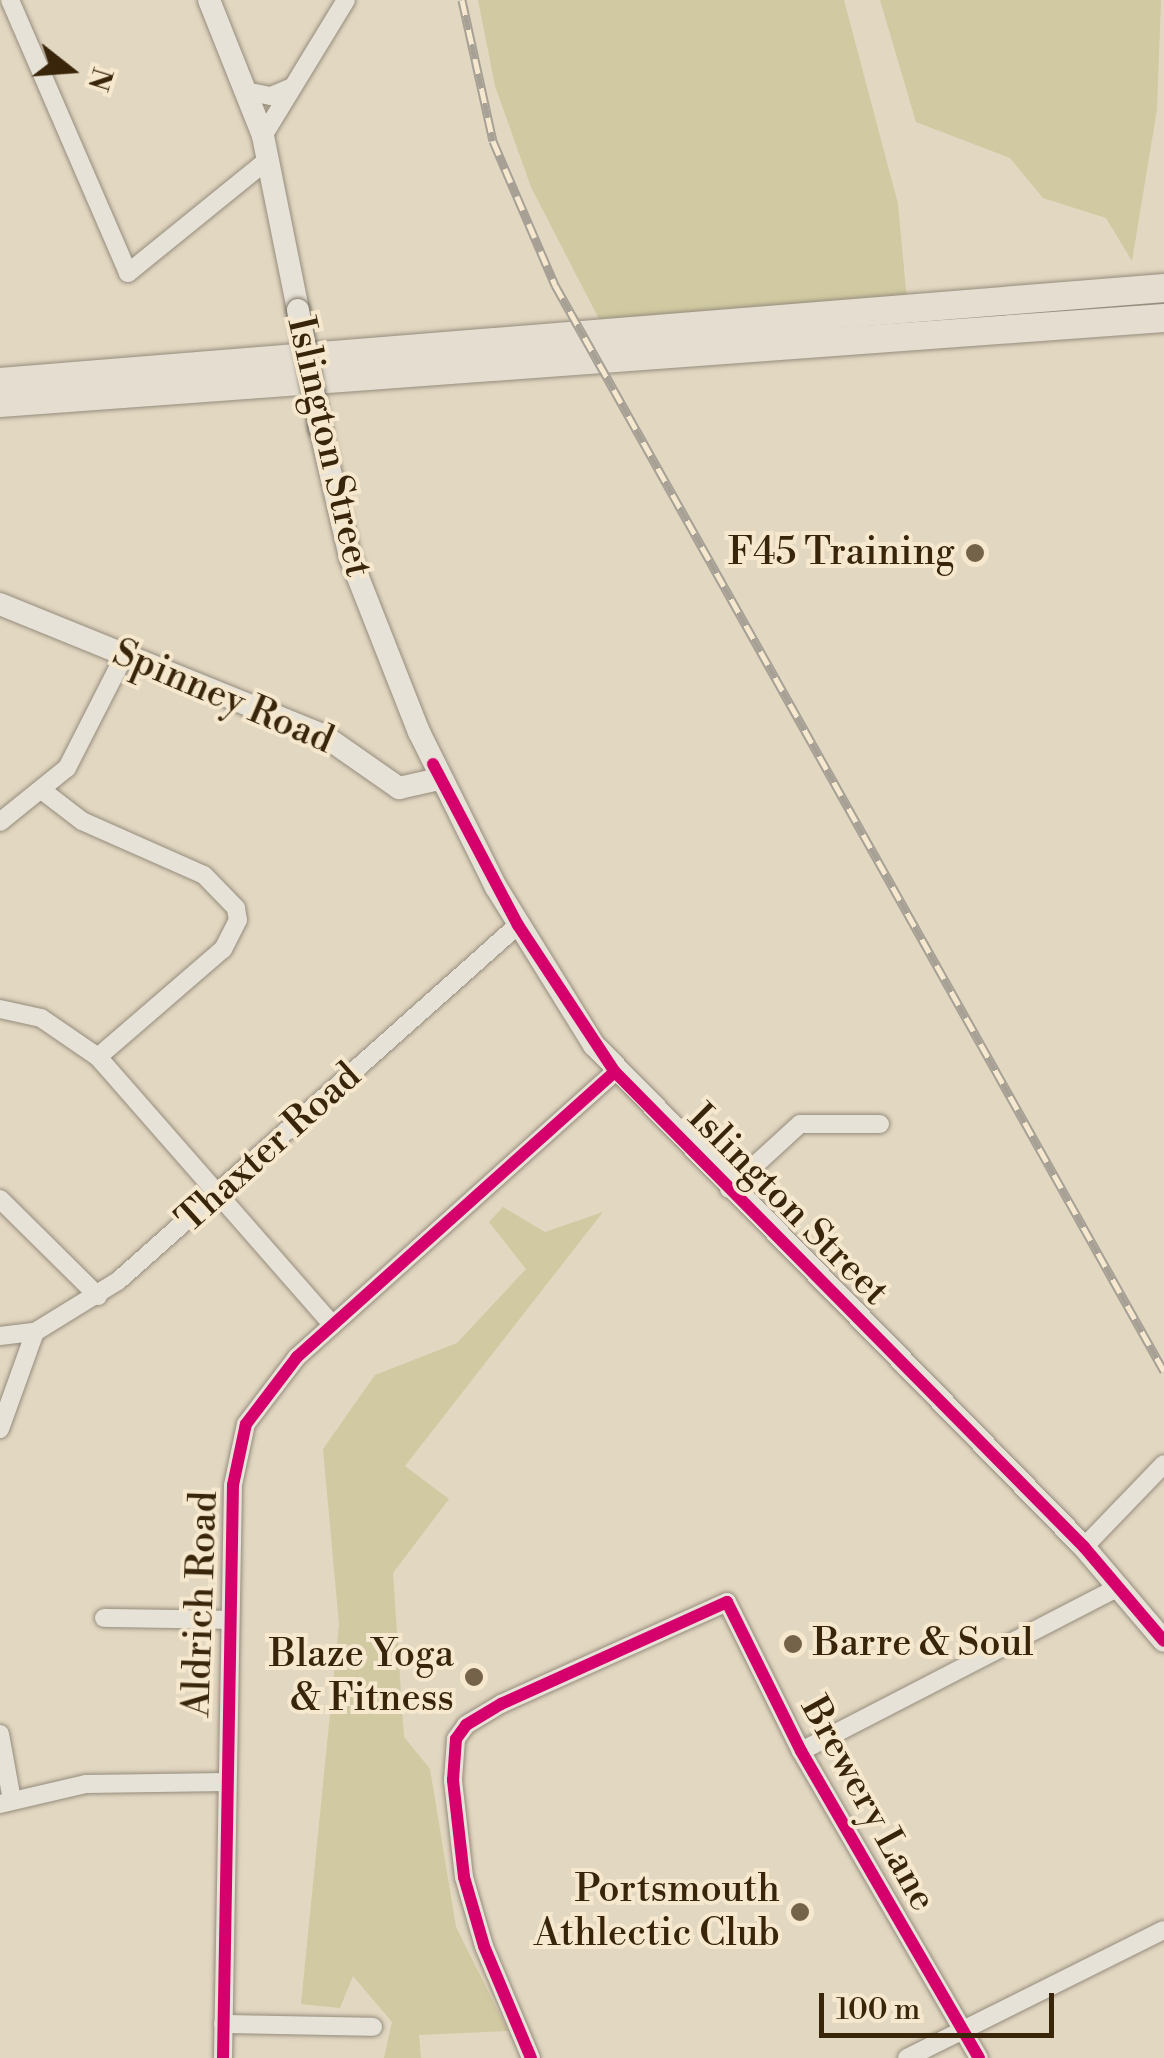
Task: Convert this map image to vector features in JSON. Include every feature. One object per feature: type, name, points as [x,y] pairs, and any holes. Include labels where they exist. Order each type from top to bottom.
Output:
[{"type":"main road","points":[[0,382],[1164,288]]},
{"type":"main road","points":[[0,403],[1164,318]]},
{"type":"street","points":[[10,0],[128,273],[266,147],[292,86],[346,0]]},
{"type":"street","name":"Islington Street","points":[[209,0],[250,92],[266,147],[320,428],[360,589],[439,779],[518,924],[615,1072],[1084,1547],[1164,1642]]},
{"type":"street","points":[[250,92],[271,96],[292,86]]},
{"type":"street","name":"Spinney Road","points":[[0,604],[323,735],[399,788],[439,779]]},
{"type":"street","points":[[0,822],[43,791],[76,753],[124,654]]},
{"type":"street","points":[[43,791],[82,821],[204,875],[236,908],[238,920],[223,949],[98,1057]]},
{"type":"street","name":"Thaxter Road","points":[[0,1336],[36,1332],[98,1296],[218,1195],[518,924]]},
{"type":"street","points":[[0,1009],[40,1018],[98,1057],[333,1325]]},
{"type":"street","name":"Aldrich Road","points":[[223,2058],[233,1485],[246,1424],[277,1377],[615,1072]]},
{"type":"street","points":[[729,1189],[800,1124],[880,1124]]},
{"type":"street","points":[[0,1199],[20,1212],[98,1296]]},
{"type":"street","points":[[0,1429],[36,1332]]},
{"type":"street","points":[[1084,1547],[1164,1464]]},
{"type":"street","points":[[801,1751],[1120,1586]]},
{"type":"street","name":"Brewery Lane","points":[[531,2058],[484,1946],[464,1876],[453,1780],[456,1739],[466,1724],[501,1704],[726,1602],[801,1751],[979,2058]]},
{"type":"street","points":[[104,1618],[229,1620]]},
{"type":"street","points":[[0,1734],[6,1802],[86,1784],[226,1782]]},
{"type":"street","points":[[906,2058],[1164,1930]]},
{"type":"street","points":[[223,2024],[373,2027]]},
{"type":"shaded area","points":[[478,0],[844,0],[898,204],[907,301],[601,323],[531,187],[495,86]]},
{"type":"shaded area","points":[[880,0],[1161,0],[1157,109],[1132,261],[1106,218],[1043,198],[1010,158],[916,122]]},
{"type":"shaded area","points":[[503,1207],[545,1232],[603,1212],[405,1466],[449,1499],[393,1573],[404,1737],[430,1769],[456,1927],[508,2031],[419,2035],[421,2058],[384,2058],[392,2022],[353,1976],[340,2008],[301,2004],[339,1624],[323,1449],[375,1375],[457,1343],[526,1269],[489,1222]]},
{"type":"railway","points":[[462,0],[493,141],[555,285],[1164,1371]]},
{"type":"cycle path","points":[[433,764],[518,925],[615,1072],[1084,1547],[1164,1641]]},
{"type":"cycle path","points":[[223,2058],[233,1485],[246,1424],[297,1357],[615,1072]]},
{"type":"cycle path","points":[[531,2058],[484,1946],[464,1877],[453,1780],[456,1739],[466,1725],[501,1704],[727,1602],[801,1751],[979,2058]]},
{"type":"place","name":"F45 Training","points":[[975,553]]},
{"type":"place","name":"Barre & Soul","points":[[793,1644]]},
{"type":"place","name":"Blaze Yoga & Fitness","points":[[474,1677]]},
{"type":"place","name":"Portsmouth Athlectic Club","points":[[800,1912]]}]
